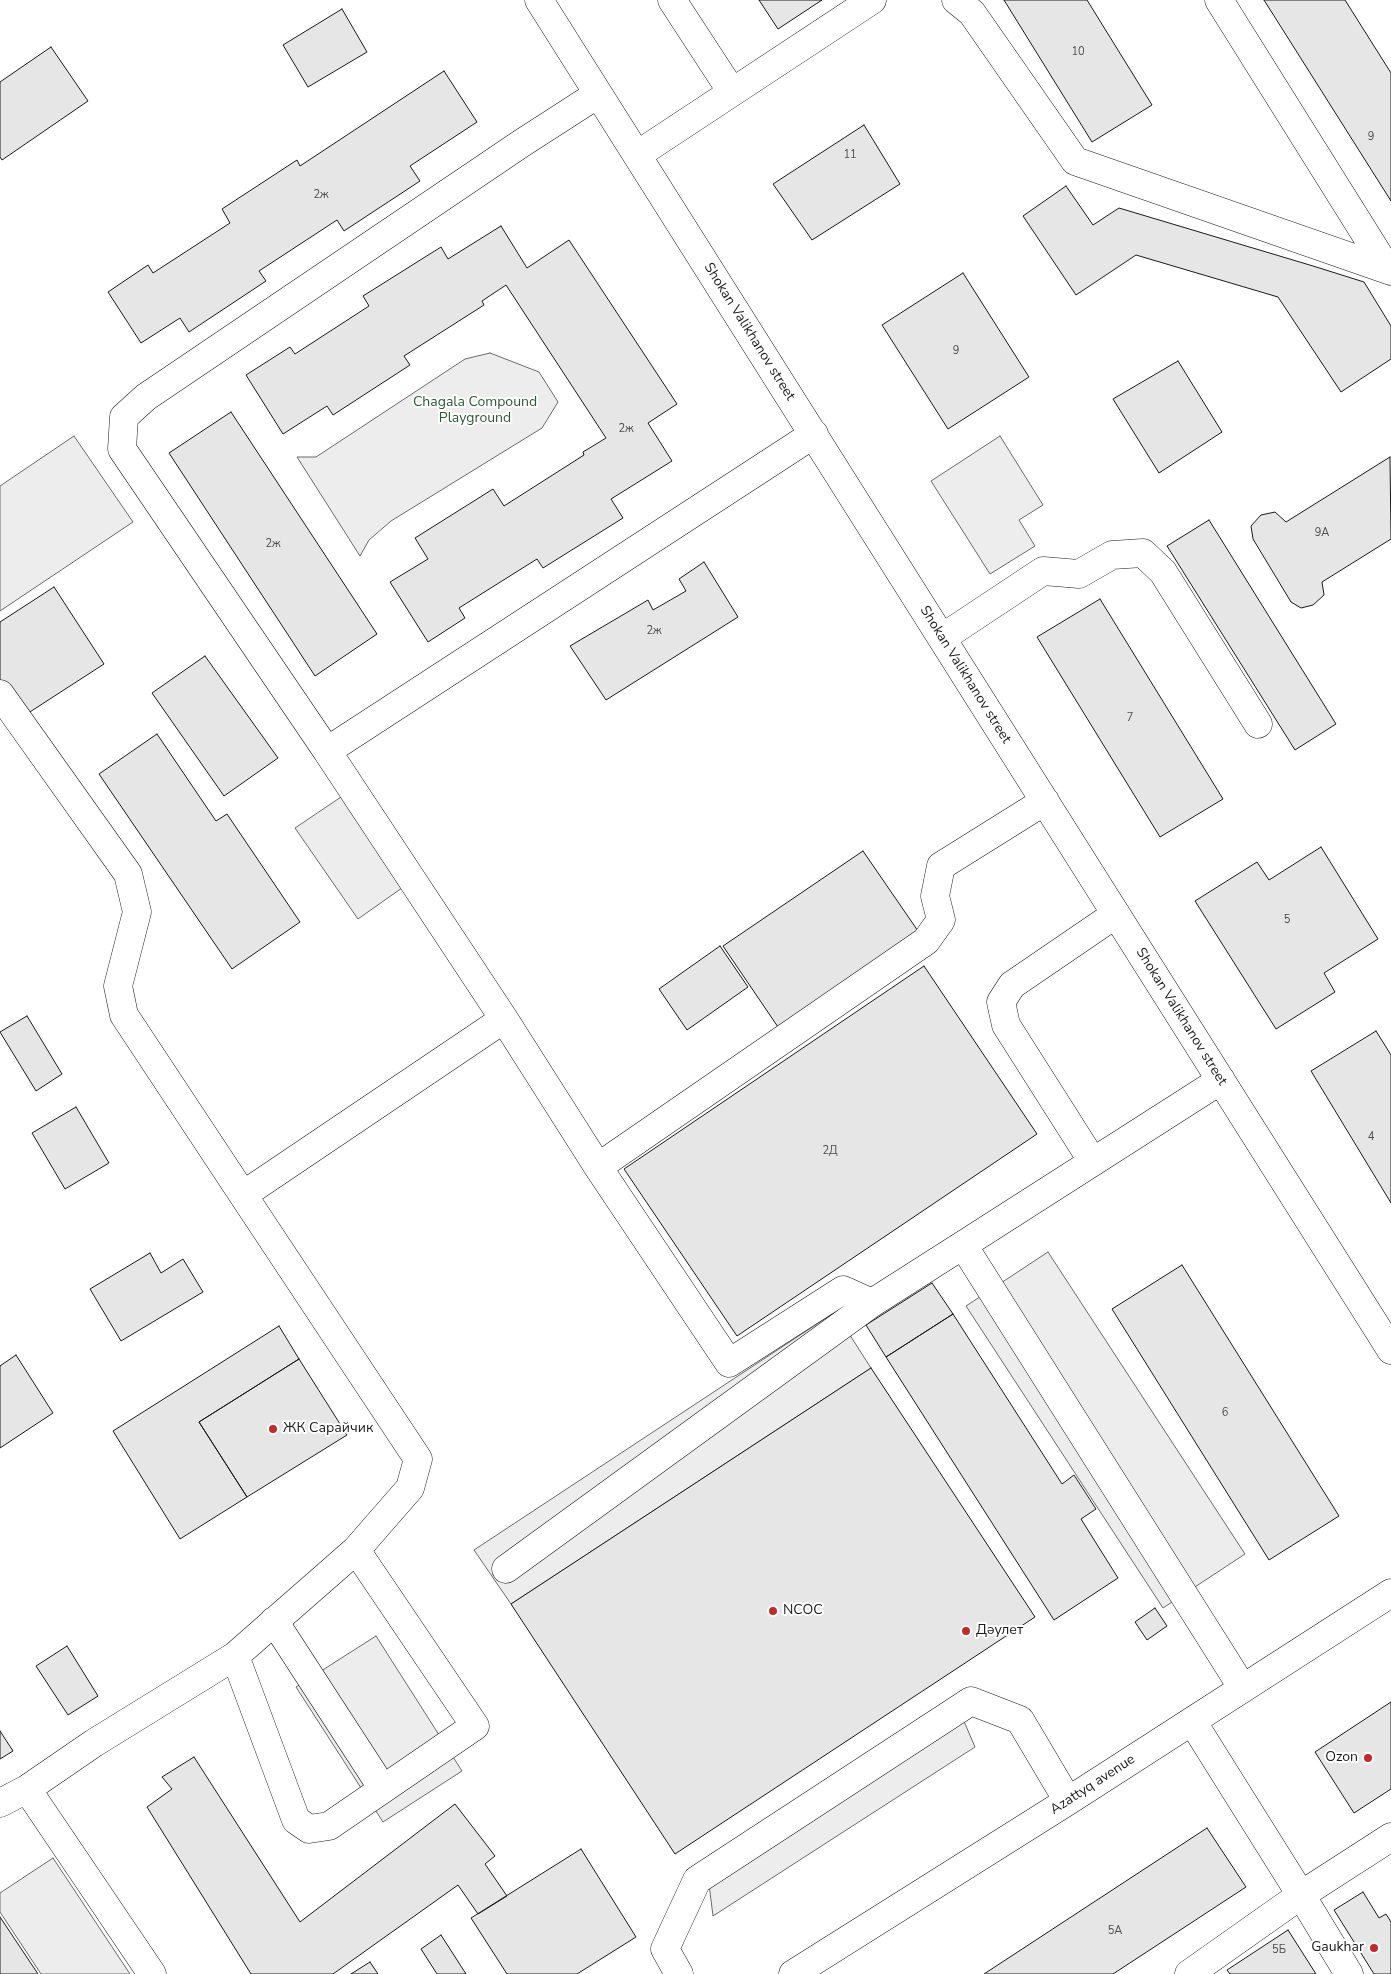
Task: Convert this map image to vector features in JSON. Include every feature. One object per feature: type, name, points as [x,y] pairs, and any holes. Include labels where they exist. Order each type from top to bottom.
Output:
[{"type":"street","name":"Shokan Valikhanov street","points":[[539,0],[1391,1350]]},
{"type":"street","points":[[672,0],[732,92]]},
{"type":"street","points":[[637,154],[872,0]]},
{"type":"street","points":[[956,0],[972,13],[1075,161],[1389,271]]},
{"type":"street","points":[[1219,0],[1389,271]]},
{"type":"street","points":[[598,94],[522,143],[146,397],[124,417],[122,449],[327,752],[504,1019],[598,1167],[730,1363],[842,1290],[872,1302]]},
{"type":"street","points":[[327,752],[814,434]]},
{"type":"street","points":[[942,638],[1043,571],[1079,574],[1112,554],[1143,553],[1162,572],[1258,724]]},
{"type":"street","points":[[0,694],[128,874],[137,912],[118,986],[124,1015],[418,1459],[410,1488],[356,1550],[234,1656],[94,1743],[27,1789],[0,1803]]},
{"type":"street","points":[[598,1167],[926,941],[941,920],[935,896],[941,866],[1045,801]]},
{"type":"street","points":[[1093,1162],[1006,1025],[1001,1002],[1012,985],[1116,914]]},
{"type":"street","points":[[243,1195],[504,1019]]},
{"type":"street","points":[[506,1569],[872,1302],[1221,1080]]},
{"type":"street","points":[[963,1245],[1242,1687]]},
{"type":"street","points":[[234,1656],[296,1820],[309,1829],[330,1826],[475,1726],[356,1550]]},
{"type":"street","name":"Azattyq avenue","points":[[793,1974],[821,1966],[1242,1687],[1391,1593]]},
{"type":"street","points":[[274,1621],[383,1789]]},
{"type":"street","points":[[679,1974],[665,1949],[697,1880],[971,1701],[1020,1720],[1068,1801]]},
{"type":"street","points":[[1192,1721],[1350,1974]]},
{"type":"street","points":[[27,1789],[152,1974]]},
{"type":"street","points":[[1189,1974],[1301,1895],[1391,1836]]},
{"type":"shaded area","name":"Chagala Compound Playground","points":[[490,353],[539,372],[558,402],[542,428],[391,521],[369,540],[360,556],[297,457],[316,457],[465,359]]},
{"type":"shaded area","points":[[74,436],[133,522],[0,611],[0,486]]},
{"type":"shaded area","points":[[1000,436],[1043,505],[1019,520],[1035,546],[990,574],[931,481]]},
{"type":"shaded area","points":[[347,793],[409,883],[358,919],[295,828]]},
{"type":"shaded area","points":[[1048,1252],[1245,1554],[1163,1608],[966,1306]]},
{"type":"shaded area","points":[[835,1312],[871,1368],[511,1604],[474,1550]]},
{"type":"shaded area","points":[[376,1636],[462,1771],[383,1822],[296,1687]]},
{"type":"shaded area","points":[[963,1719],[975,1747],[713,1916],[709,1884]]},
{"type":"shaded area","points":[[53,1858],[130,1974],[41,1974],[0,1912],[0,1893]]},
{"type":"building","points":[[759,0],[822,0],[778,29]]},
{"type":"building","points":[[1004,0],[1087,0],[1152,105],[1092,142]]},
{"type":"building","points":[[1264,0],[1345,0],[1391,73],[1391,201]]},
{"type":"building","points":[[342,9],[367,52],[308,87],[283,45]]},
{"type":"building","points":[[51,47],[88,101],[2,160],[0,157],[0,82]]},
{"type":"building","points":[[444,71],[477,122],[410,166],[420,181],[344,231],[337,220],[259,271],[266,281],[189,332],[180,318],[141,343],[108,292],[148,265],[153,273],[230,223],[222,209],[297,160],[300,166]]},
{"type":"building","points":[[864,125],[900,184],[812,240],[773,184]]},
{"type":"building","points":[[1066,186],[1093,225],[1119,208],[1364,282],[1391,326],[1391,359],[1341,392],[1278,297],[1136,255],[1076,295],[1023,216]]},
{"type":"building","points":[[501,226],[527,268],[569,240],[677,404],[648,423],[672,461],[611,499],[623,518],[543,568],[537,559],[459,608],[465,618],[428,642],[390,582],[428,559],[415,538],[493,489],[504,506],[584,455],[583,452],[606,438],[506,285],[482,301],[484,305],[404,356],[410,365],[333,415],[327,406],[283,434],[246,375],[290,347],[295,354],[369,306],[363,296],[441,247],[448,259]]},
{"type":"building","points":[[963,273],[1029,377],[948,429],[882,325]]},
{"type":"building","points":[[1178,361],[1222,432],[1159,473],[1113,399]]},
{"type":"building","points":[[231,412],[377,634],[315,676],[169,453]]},
{"type":"building","points":[[1390,457],[1391,539],[1322,582],[1324,595],[1313,605],[1301,608],[1291,602],[1253,539],[1251,526],[1261,515],[1275,512],[1286,522]]},
{"type":"building","points":[[1209,520],[1336,724],[1295,750],[1167,546]]},
{"type":"building","points":[[704,562],[738,617],[606,700],[570,646],[648,600],[653,610],[686,591],[679,579]]},
{"type":"building","points":[[54,587],[104,664],[19,719],[0,689],[0,622]]},
{"type":"building","points":[[1100,599],[1223,799],[1160,837],[1037,637]]},
{"type":"building","points":[[205,656],[278,758],[224,796],[152,693]]},
{"type":"building","points":[[157,734],[216,821],[227,814],[300,922],[232,969],[99,774]]},
{"type":"building","points":[[1321,847],[1378,939],[1324,973],[1335,992],[1276,1029],[1195,901],[1257,862],[1269,880]]},
{"type":"building","points":[[863,851],[918,931],[778,1027],[723,946]]},
{"type":"building","points":[[720,946],[748,987],[687,1030],[659,989]]},
{"type":"building","points":[[924,966],[1037,1134],[737,1336],[624,1169]]},
{"type":"building","points":[[27,1016],[62,1074],[36,1091],[0,1032]]},
{"type":"building","points":[[1376,1031],[1391,1055],[1391,1203],[1311,1071]]},
{"type":"building","points":[[76,1107],[109,1163],[65,1189],[32,1133]]},
{"type":"building","points":[[150,1253],[161,1273],[183,1259],[203,1292],[121,1341],[90,1289]]},
{"type":"building","points":[[1182,1265],[1339,1516],[1269,1560],[1112,1309]]},
{"type":"building","points":[[932,1283],[953,1314],[886,1357],[866,1325]]},
{"type":"building","points":[[953,1314],[1062,1484],[1074,1475],[1096,1509],[1081,1519],[1118,1578],[1054,1620],[886,1357]]},
{"type":"building","points":[[279,1326],[299,1359],[199,1422],[247,1497],[180,1539],[113,1431]]},
{"type":"building","points":[[16,1355],[53,1413],[0,1448],[0,1366]]},
{"type":"building","name":"ЖК Сарайчик","points":[[299,1359],[347,1435],[247,1497],[199,1422]]},
{"type":"building","name":"NCOC","points":[[871,1368],[1035,1617],[675,1854],[511,1604]]},
{"type":"building","points":[[1155,1608],[1167,1626],[1147,1640],[1135,1622]]},
{"type":"building","points":[[67,1646],[98,1696],[68,1715],[36,1666]]},
{"type":"building","points":[[1391,1702],[1391,1789],[1354,1813],[1315,1752]]},
{"type":"building","points":[[0,1731],[13,1751],[0,1759]]},
{"type":"building","points":[[194,1757],[300,1922],[455,1804],[495,1856],[485,1864],[507,1896],[478,1914],[458,1885],[333,1974],[251,1974],[147,1807],[172,1789],[162,1777]]},
{"type":"building","points":[[1207,1828],[1246,1887],[1113,1974],[984,1974]]},
{"type":"building","points":[[581,1849],[636,1937],[577,1974],[507,1974],[471,1918]]},
{"type":"building","name":"Gaukhar","points":[[1363,1892],[1379,1918],[1386,1914],[1391,1922],[1391,1974],[1374,1974],[1334,1910]]},
{"type":"building","points":[[0,1917],[38,1974],[0,1974]]},
{"type":"building","points":[[1288,1930],[1316,1974],[1230,1974],[1227,1970]]},
{"type":"building","points":[[441,1935],[466,1974],[437,1974],[421,1949]]},
{"type":"building","points":[[370,1962],[378,1974],[351,1974]]},
{"type":"place","name":"ЖК Сарайчик","points":[[273,1429]]},
{"type":"place","name":"NCOC","points":[[773,1611]]},
{"type":"place","name":"Дәулет","points":[[966,1631]]},
{"type":"place","name":"Ozon","points":[[1368,1758]]},
{"type":"place","name":"Gaukhar","points":[[1374,1948]]}]
